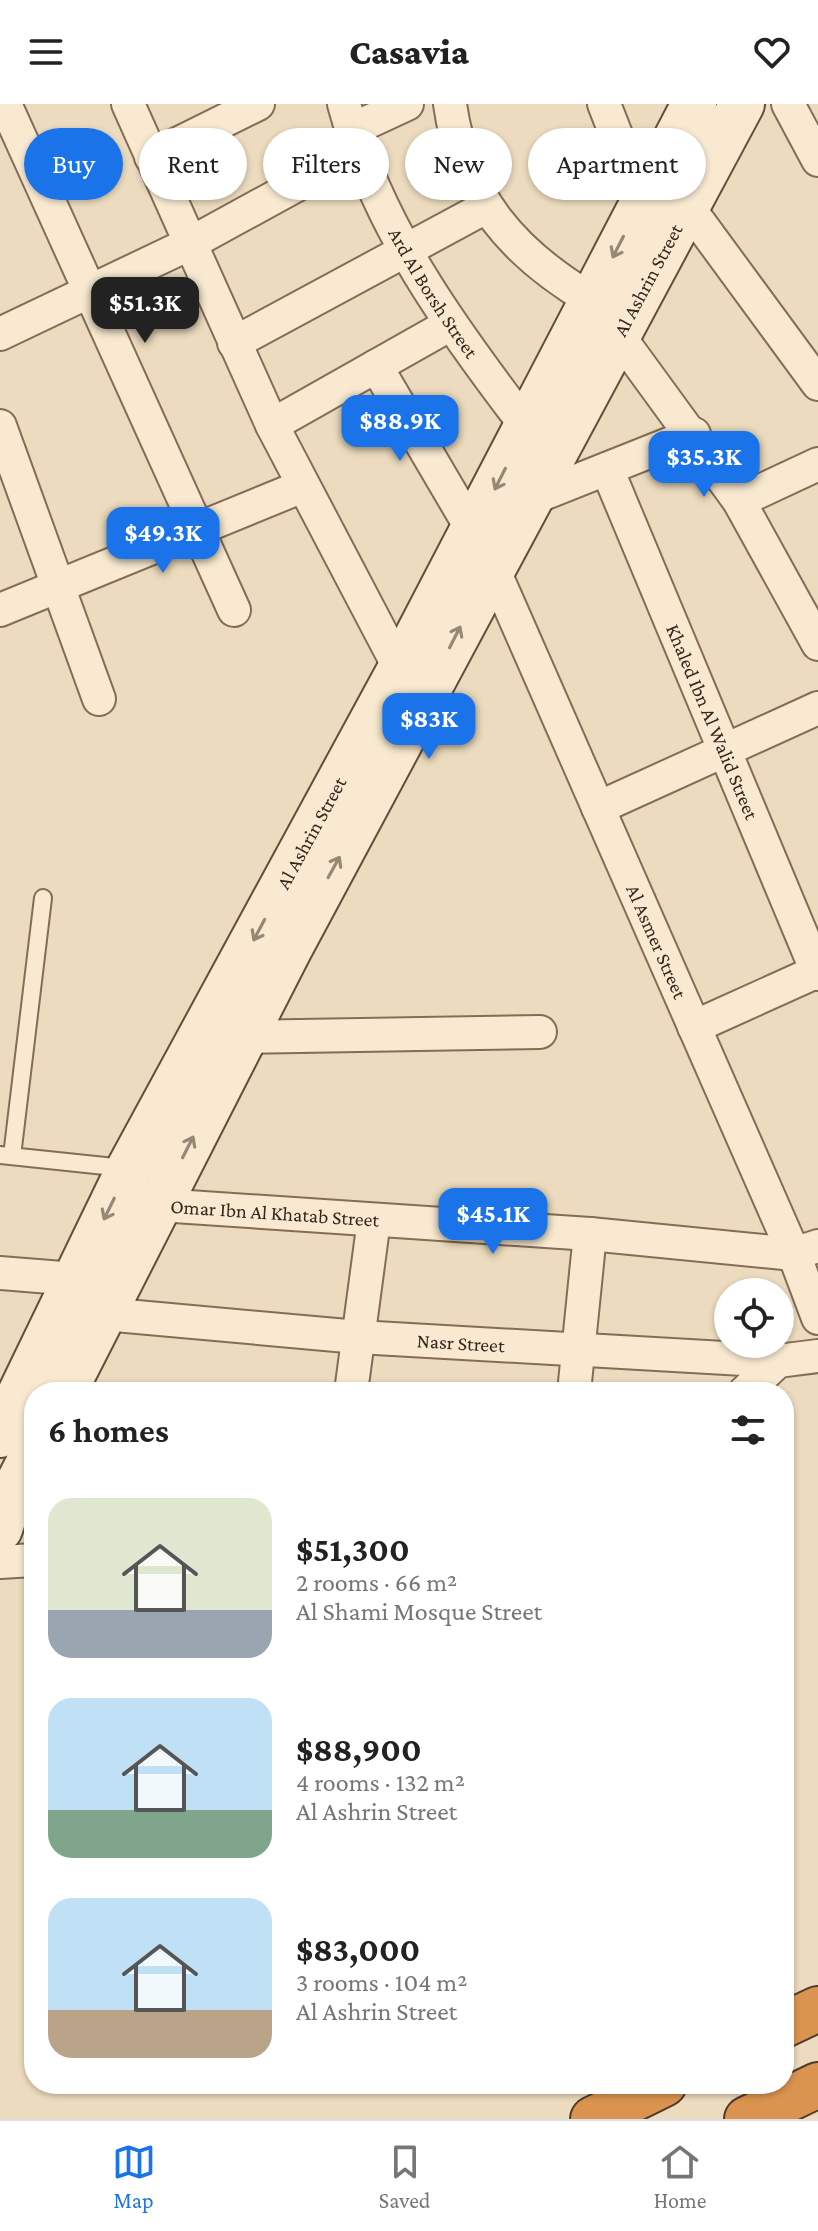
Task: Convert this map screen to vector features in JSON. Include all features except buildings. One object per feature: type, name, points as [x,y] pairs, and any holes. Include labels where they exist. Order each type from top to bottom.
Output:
[{"type":"highway","points":[[747,2119],[818,2085]]},
{"type":"highway","points":[[593,2119],[644,2094]]},
{"type":"main road","name":"Al Ashrin Street","points":[[25,1382],[129,1168],[400,669],[482,548],[528,500],[571,383],[592,300],[694,104]]},
{"type":"main road","name":"Al Ashrin Street","points":[[69,1382],[244,1037],[482,548],[527,427],[618,335],[742,104]]},
{"type":"main road","name":"Al Ashrin Street","points":[[0,1435],[24,1385]]},
{"type":"main road","points":[[0,1529],[24,1472]]},
{"type":"street","points":[[128,104],[139,129]]},
{"type":"street","points":[[210,128],[258,104]]},
{"type":"street","points":[[353,128],[407,104]]},
{"type":"street","points":[[450,104],[466,169],[486,207],[526,254],[549,275],[592,300]]},
{"type":"street","points":[[604,104],[642,201]]},
{"type":"street","points":[[788,104],[818,160]]},
{"type":"street","points":[[5,111],[234,610]]},
{"type":"street","points":[[0,334],[189,244],[263,191]]},
{"type":"street","points":[[170,200],[272,425],[400,669]]},
{"type":"street","name":"Ard Al Borsh Street","points":[[382,200],[405,251],[449,325],[527,427]]},
{"type":"street","points":[[234,343],[486,207]]},
{"type":"street","points":[[688,207],[818,384]]},
{"type":"street","points":[[272,425],[449,325]]},
{"type":"street","points":[[618,335],[694,434],[739,501],[818,644]]},
{"type":"street","name":"Al Asmer Street","points":[[376,366],[482,548],[694,1027],[806,1250],[818,1318]]},
{"type":"street","points":[[0,426],[5,458],[58,587],[99,699]]},
{"type":"street","points":[[528,500],[694,434]]},
{"type":"street","points":[[739,501],[818,464]]},
{"type":"street","name":"Khaled Ibn Al Walid Street","points":[[607,469],[818,972]]},
{"type":"street","points":[[0,610],[303,486]]},
{"type":"street","points":[[598,808],[818,708]]},
{"type":"street","points":[[694,1027],[818,972]]},
{"type":"street","points":[[244,1037],[540,1032]]},
{"type":"street","name":"Omar Ibn Al Khatab Street","points":[[159,1205],[806,1250]]},
{"type":"street","points":[[352,1382],[374,1220]]},
{"type":"street","points":[[575,1382],[590,1234]]},
{"type":"street","points":[[0,1273],[75,1279]]},
{"type":"street","name":"Nasr Street","points":[[104,1314],[358,1337],[778,1361],[818,1356]]},
{"type":"street","points":[[756,1382],[778,1361]]},
{"type":"street","points":[[0,1562],[24,1561]]},
{"type":"lane","points":[[43,898],[6,1156],[129,1168]]}]
